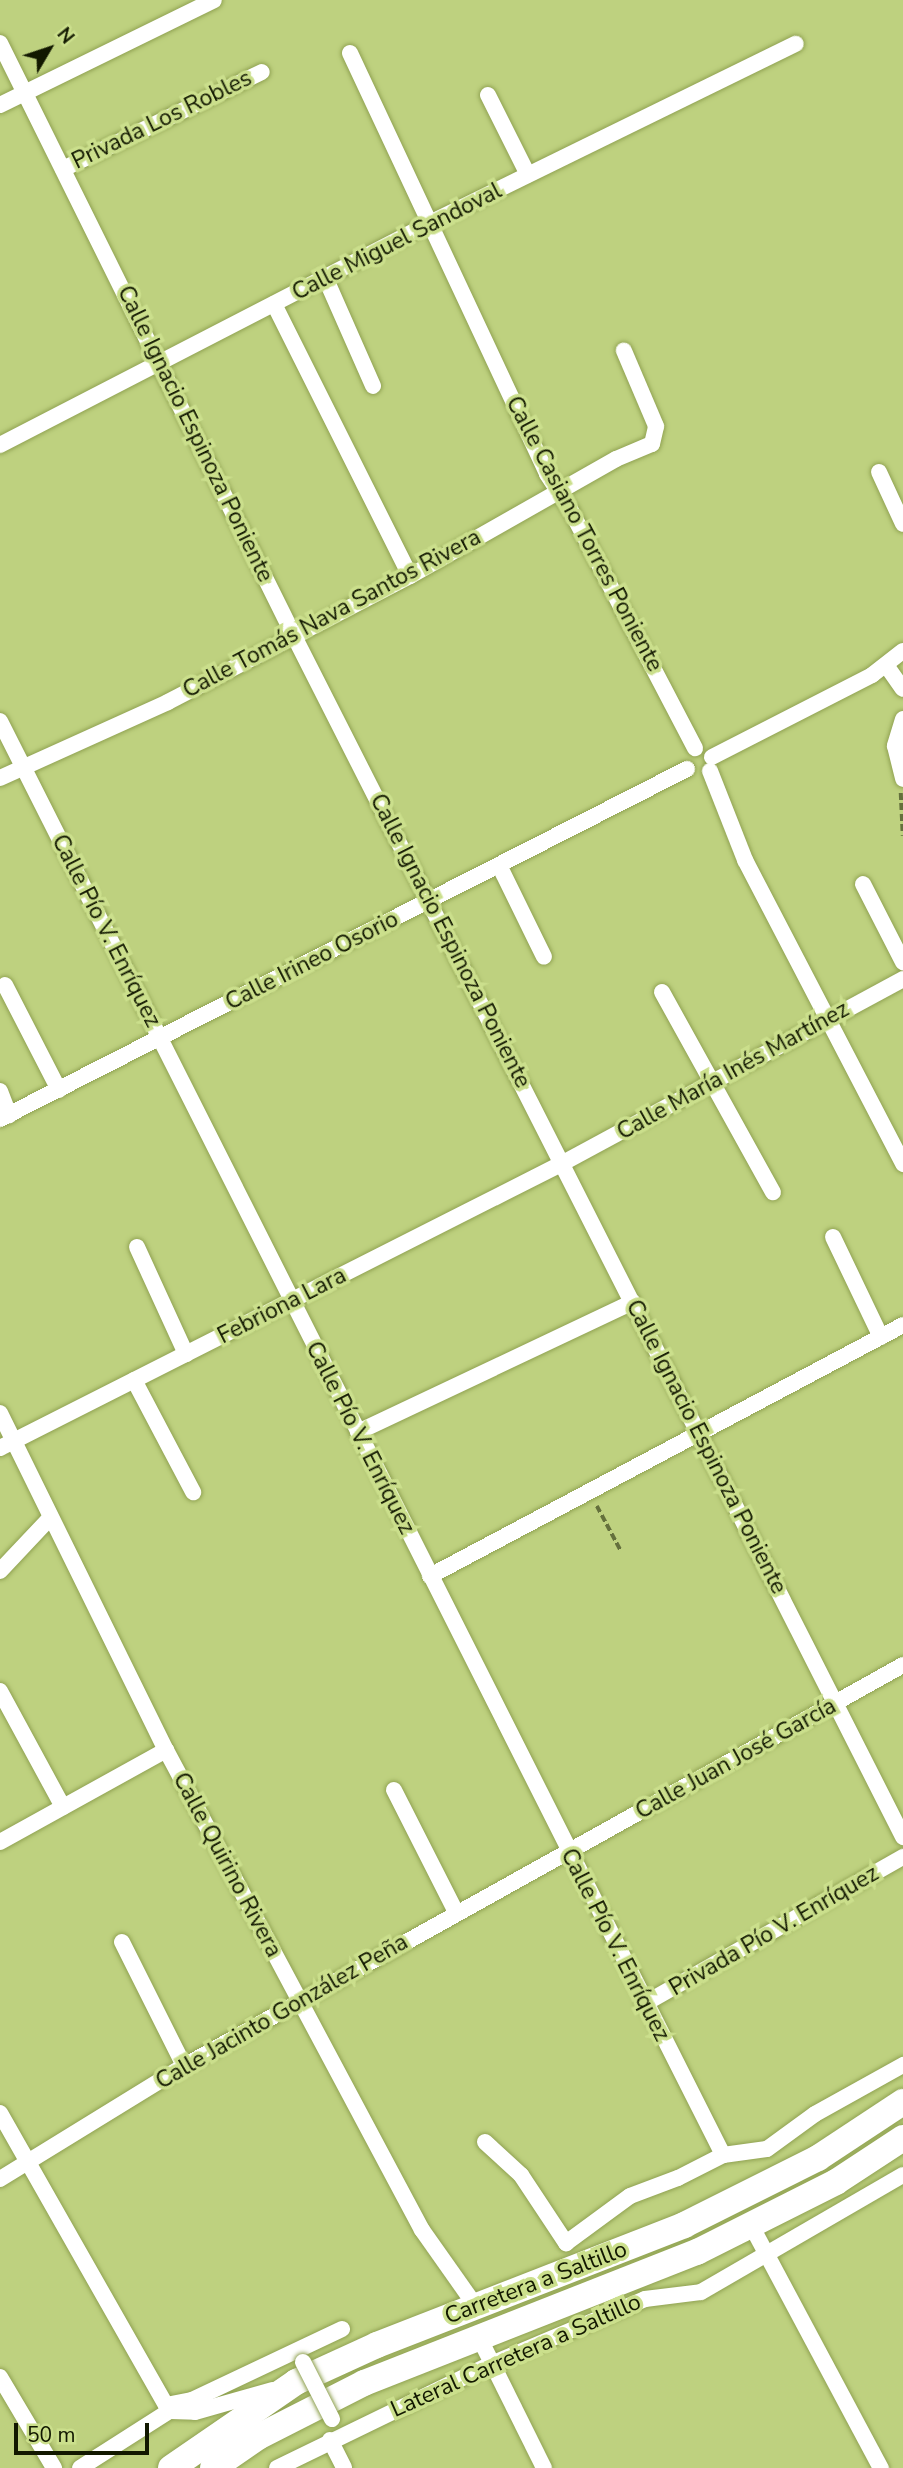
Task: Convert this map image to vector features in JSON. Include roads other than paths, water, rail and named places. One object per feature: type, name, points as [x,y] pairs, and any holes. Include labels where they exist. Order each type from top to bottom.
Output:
[{"type":"main road","name":"Carretera a Saltillo","points":[[171,2468],[300,2372],[626,2250],[739,2200],[818,2158],[903,2102]]},
{"type":"main road","name":"Carretera a Saltillo","points":[[213,2468],[311,2408],[479,2337],[697,2252],[835,2182],[903,2138]]},
{"type":"street","points":[[0,104],[149,34],[214,0]]},
{"type":"street","name":"Calle Ignacio Espinoza Poniente","points":[[0,43],[293,634],[903,1837]]},
{"type":"street","name":"Calle Miguel Sandoval","points":[[0,444],[432,222],[796,44]]},
{"type":"street","name":"Calle Casiano Torres Poniente","points":[[350,53],[432,222],[556,493],[570,509],[695,748]]},
{"type":"street","name":"Privada Los Robles","points":[[63,169],[262,72]]},
{"type":"street","points":[[488,95],[528,175]]},
{"type":"street","points":[[325,277],[373,386]]},
{"type":"street","points":[[274,304],[410,576]]},
{"type":"street","name":"Calle Tomás Nava Santos Rivera","points":[[0,778],[132,720],[293,634],[410,576],[556,493],[652,444],[657,437],[624,351]]},
{"type":"street","points":[[879,472],[903,524]]},
{"type":"street","points":[[903,651],[886,665],[711,764],[698,775],[687,769],[686,756],[695,748],[706,749],[711,764],[745,860],[830,1018],[903,1164]]},
{"type":"street","points":[[886,665],[903,689]]},
{"type":"street","points":[[902,778],[895,746],[903,719]]},
{"type":"street","name":"Calle Pío V. Enríquez","points":[[0,721],[644,2004],[723,2155]]},
{"type":"street","name":"Calle Irineo Osorio","points":[[4,1117],[687,769]]},
{"type":"street","points":[[499,865],[544,957]]},
{"type":"street","points":[[863,884],[903,962]]},
{"type":"street","name":"Calle María Inés Martínez","points":[[563,1163],[903,979]]},
{"type":"street","points":[[5,985],[59,1090]]},
{"type":"street","points":[[662,992],[714,1081],[773,1192]]},
{"type":"street","points":[[0,1091],[4,1117]]},
{"type":"street","name":"Febriona Lara","points":[[7,1445],[563,1163]]},
{"type":"street","points":[[833,1237],[881,1338]]},
{"type":"street","points":[[136,1247],[186,1354]]},
{"type":"street","points":[[358,1432],[633,1303]]},
{"type":"street","points":[[429,1576],[903,1325]]},
{"type":"street","points":[[134,1380],[193,1492]]},
{"type":"street","name":"Calle Quirino Rivera","points":[[0,1413],[7,1445],[50,1518],[166,1750],[422,2230],[475,2305]]},
{"type":"street","points":[[0,1571],[50,1518]]},
{"type":"street","name":"Calle Juan José García","points":[[568,1853],[903,1665]]},
{"type":"street","points":[[0,1691],[63,1807]]},
{"type":"street","points":[[0,1842],[166,1750]]},
{"type":"street","points":[[394,1790],[456,1912]]},
{"type":"street","name":"Calle Jacinto González Peña","points":[[0,2179],[184,2066],[456,1912],[568,1853]]},
{"type":"street","name":"Privada Pío V. Enríquez","points":[[644,2004],[903,1857]]},
{"type":"street","points":[[122,1942],[184,2066]]},
{"type":"street","points":[[485,2142],[522,2175],[566,2243],[619,2202],[723,2155],[767,2149],[815,2114],[903,2065]]},
{"type":"street","points":[[0,2113],[167,2408]]},
{"type":"street","name":"Lateral Carretera a Saltillo","points":[[276,2468],[491,2364],[645,2299],[694,2295],[903,2175]]},
{"type":"street","points":[[751,2225],[881,2468]]},
{"type":"street","points":[[80,2468],[167,2408],[192,2400],[342,2329]]},
{"type":"street","points":[[479,2337],[544,2468]]},
{"type":"street","points":[[167,2408],[195,2412],[300,2372],[332,2419]]},
{"type":"street","points":[[0,2377],[54,2468]]},
{"type":"street","points":[[330,2440],[344,2468]]}]
